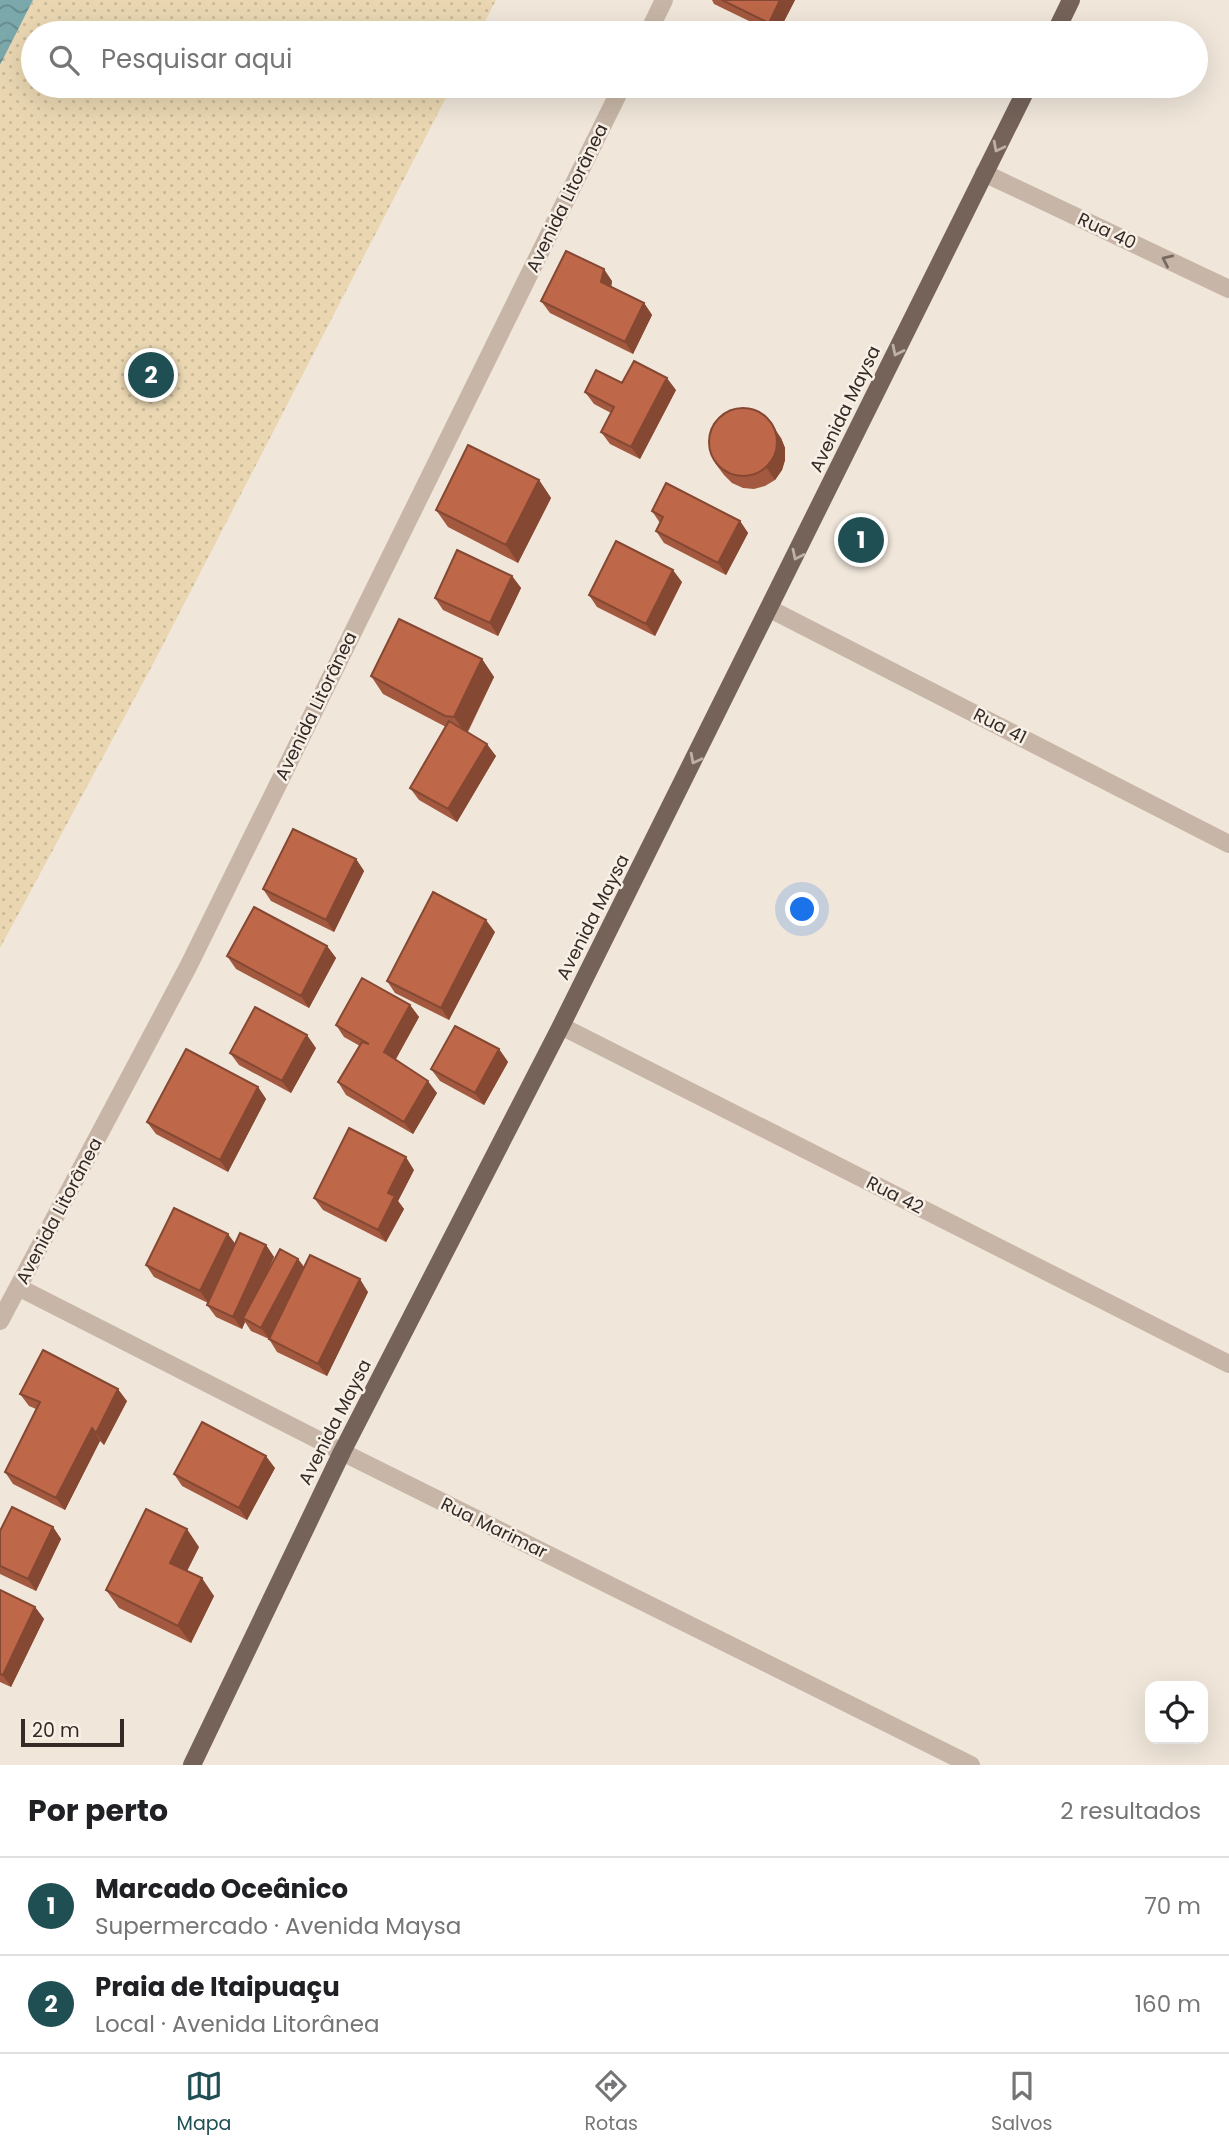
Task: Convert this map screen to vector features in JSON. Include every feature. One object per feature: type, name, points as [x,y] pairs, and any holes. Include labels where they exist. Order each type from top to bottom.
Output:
[{"type":"main road","points":[[1061,21],[1071,0]]},
{"type":"main road","name":"Avenida Maysa","points":[[192,1765],[342,1452],[561,1026],[1022,98]]},
{"type":"street","points":[[654,21],[664,0]]},
{"type":"street","name":"Avenida Litorânea","points":[[0,1321],[189,965],[616,98]]},
{"type":"street","name":"Rua 40","points":[[984,173],[1229,289]]},
{"type":"street","name":"Rua 41","points":[[770,609],[1229,844]]},
{"type":"street","name":"Rua 42","points":[[561,1026],[1229,1364]]},
{"type":"street","name":"Rua Marimar","points":[[18,1287],[342,1452],[971,1765]]},
{"type":"sand","points":[[33,0],[496,0],[485,21],[22,21]]},
{"type":"sand","points":[[21,24],[21,98],[446,98],[153,664],[0,948],[0,65]]},
{"type":"water","points":[[0,0],[33,0],[21,21],[0,65]]},
{"type":"building","points":[[722,0],[780,0],[770,21]]},
{"type":"building","points":[[566,251],[604,269],[601,282],[644,303],[625,342],[541,301]]},
{"type":"building","points":[[634,361],[667,378],[631,447],[601,432],[614,407],[585,392],[596,370],[622,383]]},
{"type":"building","points":[[743,408],[756,411],[767,418],[774,429],[777,442],[774,455],[767,466],[756,473],[743,476],[730,473],[719,466],[712,455],[709,442],[712,429],[719,418],[730,411]]},
{"type":"building","points":[[468,445],[539,480],[506,545],[436,510]]},
{"type":"building","points":[[666,483],[740,521],[718,563],[656,531],[663,517],[652,511]]},
{"type":"building","points":[[616,541],[673,570],[646,624],[589,595]]},
{"type":"building","points":[[457,550],[512,576],[490,623],[435,598]]},
{"type":"building","points":[[399,619],[482,659],[454,717],[445,716],[371,676]]},
{"type":"building","points":[[449,721],[487,744],[448,809],[410,788]]},
{"type":"building","points":[[293,829],[356,859],[326,920],[263,889]]},
{"type":"building","points":[[433,892],[486,920],[441,1008],[387,981]]},
{"type":"building","points":[[254,907],[327,946],[301,996],[227,956]]},
{"type":"building","points":[[362,978],[410,1005],[384,1052],[428,1081],[404,1122],[338,1082],[362,1042],[369,1044],[336,1025]]},
{"type":"building","points":[[255,1007],[307,1035],[282,1081],[230,1053]]},
{"type":"building","points":[[455,1026],[499,1049],[475,1093],[431,1069]]},
{"type":"building","points":[[186,1049],[258,1087],[220,1160],[147,1122]]},
{"type":"building","points":[[349,1128],[406,1157],[388,1193],[395,1196],[378,1230],[314,1198]]},
{"type":"building","points":[[174,1208],[228,1234],[200,1291],[146,1265]]},
{"type":"building","points":[[240,1233],[266,1245],[233,1317],[207,1305]]},
{"type":"building","points":[[280,1249],[298,1259],[261,1328],[243,1318]]},
{"type":"building","points":[[310,1255],[360,1279],[318,1364],[269,1339]]},
{"type":"building","points":[[43,1350],[118,1389],[96,1433],[92,1428],[56,1498],[5,1472],[40,1402],[20,1394]]},
{"type":"building","points":[[202,1422],[266,1456],[239,1508],[174,1474]]},
{"type":"building","points":[[12,1507],[53,1527],[28,1579],[0,1566],[0,1531]]},
{"type":"building","points":[[146,1509],[187,1529],[170,1563],[202,1578],[178,1626],[106,1590]]},
{"type":"building","points":[[0,1590],[35,1607],[3,1675],[0,1674]]},
{"type":"place","name":"Praia de Itaipuaçu","points":[[151,375]]},
{"type":"place","name":"Marcado Oceânico","points":[[861,540]]}]
